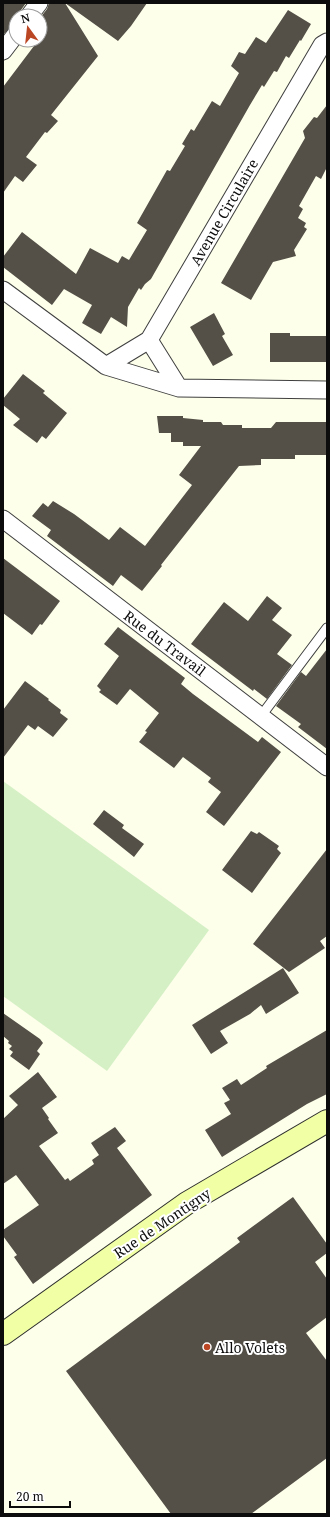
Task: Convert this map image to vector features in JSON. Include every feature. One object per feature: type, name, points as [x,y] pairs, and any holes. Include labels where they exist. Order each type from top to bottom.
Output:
[{"type":"main road","name":"Rue de Montigny","points":[[3,1334],[187,1203],[327,1121]]},
{"type":"street","name":"Avenue Circulaire","points":[[106,366],[149,340],[322,45],[327,42]]},
{"type":"street","points":[[3,290],[106,366],[180,388],[327,390]]},
{"type":"street","points":[[149,340],[180,388]]},
{"type":"street","name":"Rue du Travail","points":[[3,519],[327,767]]},
{"type":"lane","points":[[261,716],[327,628]]},
{"type":"green space","points":[[3,781],[209,930],[107,1071],[3,996]]},
{"type":"building","points":[[3,3],[26,3],[22,8],[8,8],[8,30],[3,35]]},
{"type":"building","points":[[49,3],[65,3],[98,56],[51,115],[58,121],[47,133],[45,132],[26,157],[37,165],[23,182],[15,176],[3,193],[3,87],[32,48],[48,48],[47,8]]},
{"type":"building","points":[[65,3],[147,3],[131,26],[118,41]]},
{"type":"building","points":[[288,10],[311,24],[289,58],[286,56],[277,72],[274,71],[264,87],[262,85],[151,279],[141,290],[139,288],[128,307],[127,327],[111,317],[101,334],[82,323],[92,305],[64,289],[52,305],[3,267],[3,257],[22,232],[76,274],[90,248],[118,263],[122,256],[129,260],[147,230],[137,223],[167,170],[170,171],[185,146],[182,144],[191,129],[194,131],[212,101],[220,106],[239,73],[231,66],[239,52],[245,54],[256,37],[266,43]]},
{"type":"building","points":[[327,105],[327,167],[321,179],[316,176],[299,206],[303,209],[298,218],[306,223],[304,227],[307,229],[294,250],[296,256],[273,262],[251,300],[221,283],[305,138],[303,131],[314,117],[317,118]]},
{"type":"building","points":[[214,313],[225,334],[222,336],[233,355],[213,366],[190,327]]},
{"type":"building","points":[[270,333],[290,333],[290,336],[327,336],[327,362],[270,362]]},
{"type":"building","points":[[23,374],[45,391],[43,393],[67,413],[46,439],[42,436],[37,443],[13,425],[20,419],[3,405],[3,399]]},
{"type":"building","points":[[157,416],[183,416],[183,418],[203,420],[203,422],[221,422],[223,425],[242,425],[242,428],[271,428],[276,422],[327,422],[327,455],[295,455],[295,459],[261,459],[261,465],[239,466],[142,591],[121,575],[113,586],[47,536],[51,530],[32,516],[43,503],[48,507],[53,501],[74,514],[109,540],[120,527],[145,546],[192,485],[179,475],[201,446],[183,446],[183,442],[171,442],[171,433],[159,433]]},
{"type":"building","points":[[3,558],[60,601],[42,625],[40,624],[32,635],[3,613]]},
{"type":"building","points":[[267,596],[282,608],[272,620],[292,635],[277,654],[292,665],[267,699],[254,689],[253,691],[191,644],[224,602],[248,621]]},
{"type":"building","points":[[118,627],[185,678],[181,684],[193,694],[258,742],[262,737],[281,752],[224,826],[206,812],[221,792],[208,782],[211,778],[183,757],[174,768],[139,742],[147,732],[145,731],[159,713],[130,689],[117,705],[99,692],[101,690],[97,686],[119,656],[104,644]]},
{"type":"building","points":[[327,649],[327,749],[298,727],[301,724],[276,706],[301,672],[306,676]]},
{"type":"building","points":[[25,681],[49,699],[48,700],[61,710],[60,713],[68,719],[53,737],[38,726],[35,730],[28,725],[3,758],[3,710]]},
{"type":"building","points":[[104,810],[124,825],[122,828],[144,844],[134,857],[93,824]]},
{"type":"building","points":[[251,831],[257,834],[259,832],[279,846],[277,849],[281,853],[252,893],[222,870]]},
{"type":"building","points":[[327,849],[327,936],[320,941],[325,948],[289,972],[253,944]]},
{"type":"building","points":[[283,968],[299,993],[266,1014],[261,1005],[250,1014],[220,1031],[228,1043],[211,1054],[192,1025]]},
{"type":"building","points":[[3,1013],[40,1039],[43,1043],[37,1051],[40,1054],[29,1070],[10,1056],[13,1052],[9,1049],[12,1046],[3,1036]]},
{"type":"building","points":[[327,1030],[327,1094],[307,1104],[222,1157],[205,1130],[231,1114],[224,1103],[230,1100],[222,1088],[237,1079],[241,1085],[267,1068],[266,1066]]},
{"type":"building","points":[[38,1072],[57,1097],[42,1108],[58,1133],[39,1146],[65,1180],[68,1178],[70,1181],[94,1164],[92,1160],[99,1155],[91,1143],[115,1127],[126,1141],[117,1148],[152,1195],[33,1284],[14,1257],[17,1255],[3,1236],[3,1230],[39,1205],[16,1175],[3,1184],[3,1119],[18,1105],[9,1096]]},
{"type":"building","name":"Allo Volets","points":[[293,1197],[327,1244],[327,1253],[315,1262],[327,1279],[327,1317],[306,1333],[327,1361],[327,1458],[251,1514],[171,1514],[66,1371],[240,1242],[237,1238]]},
{"type":"place","name":"Allo Volets","points":[[207,1347]]}]
